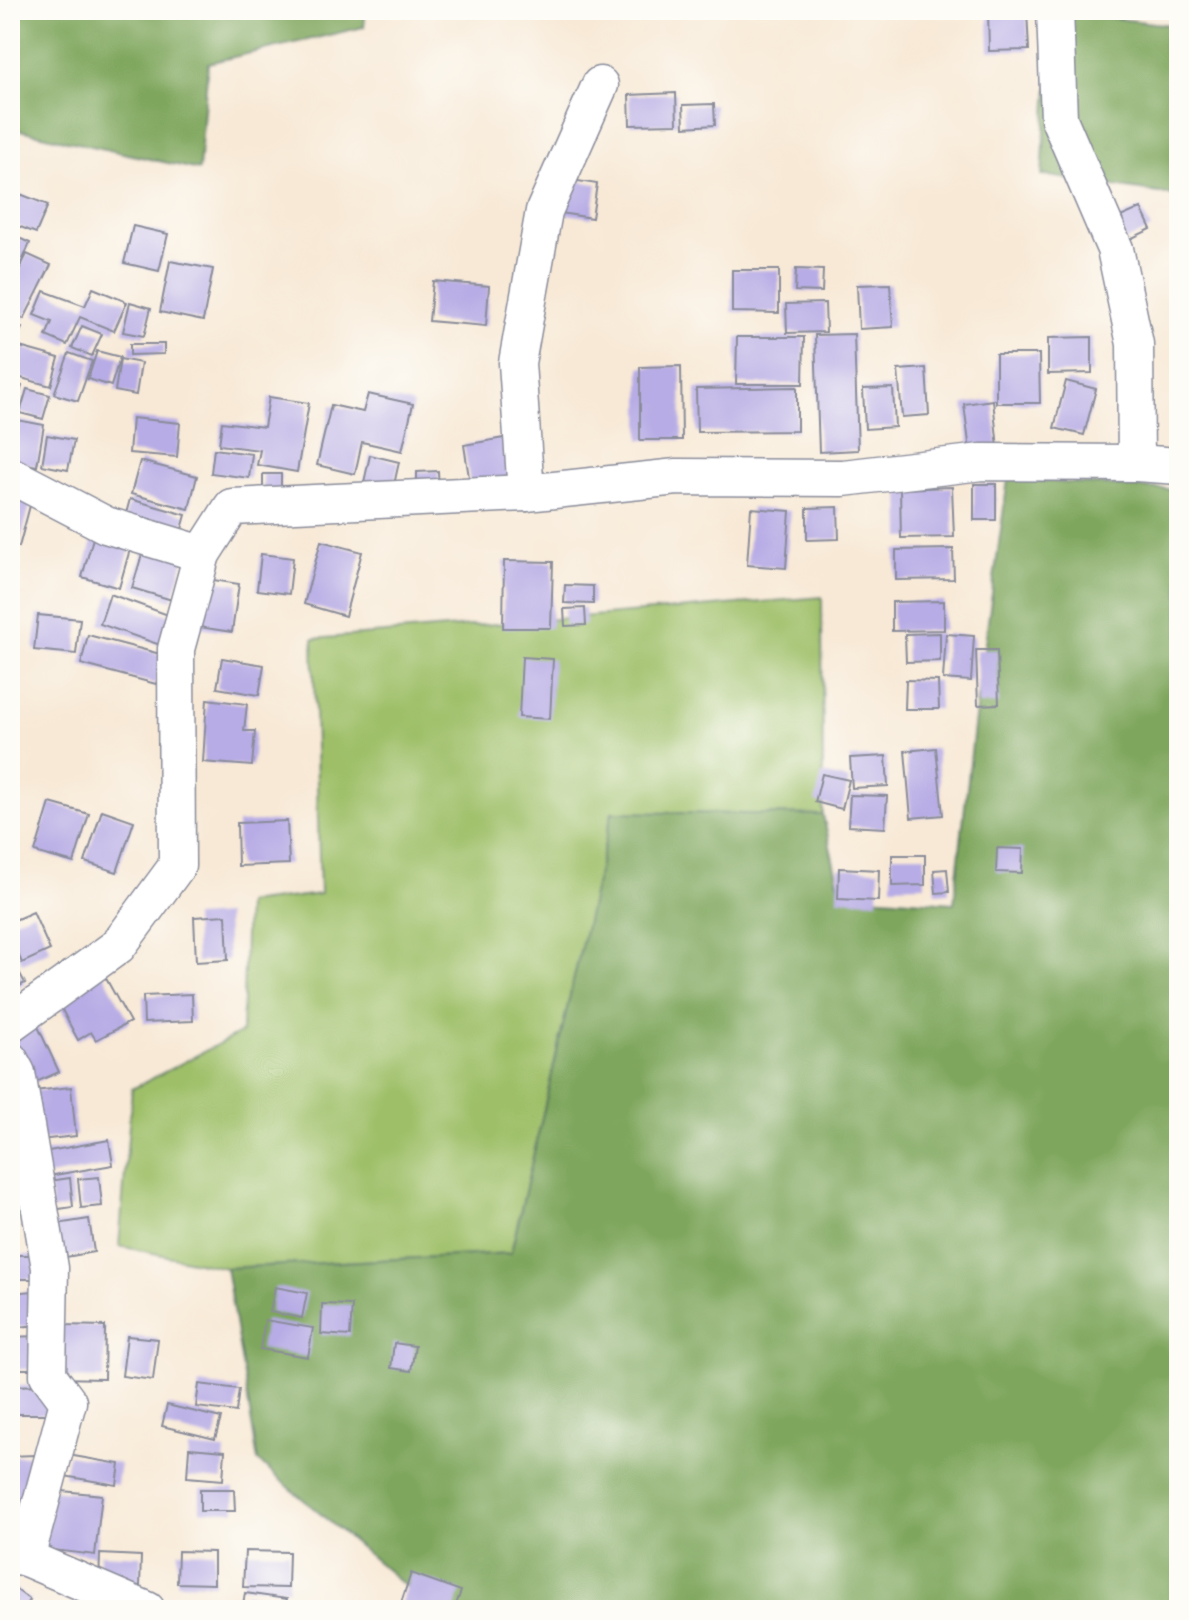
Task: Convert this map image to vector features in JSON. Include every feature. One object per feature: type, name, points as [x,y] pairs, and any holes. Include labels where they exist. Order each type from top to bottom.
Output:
[{"type":"street","points":[[1055,10],[1059,119],[1115,249],[1135,344],[1136,463]]},
{"type":"street","points":[[526,493],[517,363],[544,211],[600,85]]},
{"type":"street","points":[[10,1024],[118,946],[177,866],[176,649],[202,554],[232,507],[526,493],[677,477],[843,478],[982,462],[1179,466]]},
{"type":"street","points":[[10,475],[106,525],[202,554]]},
{"type":"street","points":[[10,1060],[17,1073],[50,1268],[48,1375],[68,1402],[18,1556],[147,1610]]},
{"type":"green space","points":[[10,10],[366,10],[364,27],[208,63],[199,170],[10,128]]},
{"type":"green space","points":[[1053,11],[1179,26],[1179,196],[1042,175]]},
{"type":"green space","points":[[1008,479],[1179,490],[1179,1610],[434,1610],[258,1461],[226,1268],[511,1253],[612,812],[823,815],[841,895],[954,903],[977,700]]},
{"type":"green space","points":[[822,597],[823,815],[612,813],[511,1253],[226,1268],[119,1246],[132,1089],[242,1032],[246,903],[320,894],[313,639]]},
{"type":"building","points":[[988,10],[1027,10],[1029,50],[989,51]]},
{"type":"building","points":[[676,93],[677,124],[630,125],[629,95]]},
{"type":"building","points":[[714,104],[715,125],[684,127],[683,105]]},
{"type":"building","points":[[559,178],[597,184],[592,218],[554,212]]},
{"type":"building","points":[[10,190],[48,205],[36,233],[10,223]]},
{"type":"building","points":[[1141,208],[1151,229],[1126,241],[1116,219]]},
{"type":"building","points":[[133,226],[168,234],[159,271],[124,263]]},
{"type":"building","points":[[10,234],[30,243],[14,280],[27,254],[51,265],[24,319],[10,313]]},
{"type":"building","points":[[170,261],[213,269],[203,321],[160,312]]},
{"type":"building","points":[[796,269],[823,270],[822,292],[795,291]]},
{"type":"building","points":[[732,270],[779,270],[779,313],[732,312]]},
{"type":"building","points":[[433,281],[489,286],[486,326],[429,321]]},
{"type":"building","points":[[890,284],[893,327],[859,329],[857,285]]},
{"type":"building","points":[[93,288],[127,302],[114,331],[80,317],[67,345],[46,336],[52,322],[34,315],[44,291],[85,306]]},
{"type":"building","points":[[130,302],[151,308],[144,336],[123,332]]},
{"type":"building","points":[[825,303],[826,332],[787,333],[786,304]]},
{"type":"building","points":[[10,322],[22,328],[10,353]]},
{"type":"building","points":[[82,326],[102,334],[92,356],[72,348]]},
{"type":"building","points":[[854,334],[858,450],[819,452],[815,335]]},
{"type":"building","points":[[737,337],[804,337],[803,384],[736,384]]},
{"type":"building","points":[[1092,337],[1092,373],[1048,374],[1048,338]]},
{"type":"building","points":[[130,344],[164,344],[164,354],[130,355]]},
{"type":"building","points":[[16,346],[59,358],[51,386],[10,375]]},
{"type":"building","points":[[97,351],[120,357],[111,386],[88,379]]},
{"type":"building","points":[[69,353],[92,361],[78,401],[54,394]]},
{"type":"building","points":[[996,354],[1039,354],[1040,403],[996,403]]},
{"type":"building","points":[[120,359],[141,363],[136,395],[115,391]]},
{"type":"building","points":[[681,366],[682,440],[640,440],[640,367]]},
{"type":"building","points":[[926,368],[929,415],[902,417],[898,370]]},
{"type":"building","points":[[1066,381],[1096,389],[1084,435],[1054,428]]},
{"type":"building","points":[[10,382],[22,386],[13,416],[10,415]]},
{"type":"building","points":[[797,387],[797,431],[697,432],[696,389]]},
{"type":"building","points":[[893,388],[895,427],[865,429],[863,389]]},
{"type":"building","points":[[27,389],[50,395],[43,419],[20,413]]},
{"type":"building","points":[[368,394],[413,404],[402,451],[362,442],[355,474],[317,465],[331,405],[363,412]]},
{"type":"building","points":[[269,397],[309,403],[297,472],[257,465],[260,450],[219,445],[222,422],[264,427]]},
{"type":"building","points":[[993,400],[998,448],[970,451],[964,404]]},
{"type":"building","points":[[132,418],[180,423],[177,457],[129,453]]},
{"type":"building","points":[[17,420],[44,425],[37,466],[10,461]]},
{"type":"building","points":[[47,435],[74,440],[68,470],[42,465]]},
{"type":"building","points":[[504,438],[512,484],[471,490],[464,445]]},
{"type":"building","points":[[214,449],[252,454],[249,478],[211,473]]},
{"type":"building","points":[[370,455],[399,462],[392,494],[363,487]]},
{"type":"building","points":[[140,461],[197,476],[189,509],[131,494]]},
{"type":"building","points":[[438,471],[439,492],[417,493],[417,472]]},
{"type":"building","points":[[263,474],[281,474],[281,492],[263,492]]},
{"type":"building","points":[[974,484],[996,484],[996,520],[974,520]]},
{"type":"building","points":[[952,487],[954,537],[901,538],[900,489]]},
{"type":"building","points":[[10,492],[32,498],[19,547],[10,545]]},
{"type":"building","points":[[130,499],[186,515],[180,536],[124,521]]},
{"type":"building","points":[[838,507],[839,539],[807,540],[807,508]]},
{"type":"building","points":[[751,508],[790,511],[786,568],[747,565]]},
{"type":"building","points":[[95,531],[132,542],[119,588],[82,577]]},
{"type":"building","points":[[146,541],[186,553],[172,600],[132,588]]},
{"type":"building","points":[[321,541],[362,552],[345,616],[304,604]]},
{"type":"building","points":[[953,549],[954,579],[896,580],[896,550]]},
{"type":"building","points":[[261,554],[293,558],[289,594],[257,590]]},
{"type":"building","points":[[504,561],[553,562],[551,628],[503,628]]},
{"type":"building","points":[[207,579],[239,584],[232,632],[199,627]]},
{"type":"building","points":[[565,585],[593,586],[593,604],[564,603]]},
{"type":"building","points":[[110,594],[174,617],[163,646],[100,624]]},
{"type":"building","points":[[944,601],[944,630],[892,631],[892,602]]},
{"type":"building","points":[[585,608],[586,625],[565,626],[564,609]]},
{"type":"building","points":[[38,615],[80,619],[76,654],[34,650]]},
{"type":"building","points":[[940,633],[940,661],[906,662],[905,634]]},
{"type":"building","points":[[946,634],[974,636],[971,681],[943,679]]},
{"type":"building","points":[[88,635],[164,655],[156,684],[81,664]]},
{"type":"building","points":[[976,650],[997,650],[999,704],[978,705]]},
{"type":"building","points":[[522,657],[553,659],[550,719],[519,717]]},
{"type":"building","points":[[222,658],[264,665],[259,695],[217,688]]},
{"type":"building","points":[[906,680],[938,681],[939,709],[905,709]]},
{"type":"building","points":[[207,699],[247,704],[244,731],[255,731],[252,766],[203,762]]},
{"type":"building","points":[[936,748],[943,815],[911,818],[905,751]]},
{"type":"building","points":[[886,756],[888,786],[852,788],[850,758]]},
{"type":"building","points":[[822,774],[849,780],[842,809],[815,802]]},
{"type":"building","points":[[850,795],[887,796],[885,828],[848,826]]},
{"type":"building","points":[[50,803],[89,814],[74,863],[35,852]]},
{"type":"building","points":[[102,810],[134,821],[117,872],[85,862]]},
{"type":"building","points":[[287,821],[289,864],[238,866],[237,823]]},
{"type":"building","points":[[997,848],[1023,849],[1022,873],[996,872]]},
{"type":"building","points":[[892,855],[925,855],[925,885],[892,886]]},
{"type":"building","points":[[839,868],[879,870],[878,901],[838,899]]},
{"type":"building","points":[[947,869],[949,892],[936,893],[934,870]]},
{"type":"building","points":[[33,912],[50,950],[22,963],[10,936],[10,922]]},
{"type":"building","points":[[226,915],[228,960],[196,962],[194,917]]},
{"type":"building","points":[[10,955],[25,983],[10,991]]},
{"type":"building","points":[[103,973],[130,1022],[96,1040],[91,1032],[78,1040],[60,1006]]},
{"type":"building","points":[[192,994],[193,1021],[144,1023],[143,996]]},
{"type":"building","points":[[34,1018],[59,1072],[27,1086],[10,1048],[10,1029]]},
{"type":"building","points":[[71,1087],[76,1136],[30,1141],[24,1092]]},
{"type":"building","points":[[109,1140],[113,1165],[43,1177],[38,1153]]},
{"type":"building","points":[[99,1177],[102,1206],[81,1208],[78,1179]]},
{"type":"building","points":[[70,1178],[73,1207],[52,1210],[49,1181]]},
{"type":"building","points":[[89,1219],[94,1252],[55,1259],[50,1225]]},
{"type":"building","points":[[10,1255],[40,1255],[40,1279],[10,1279]]},
{"type":"building","points":[[275,1287],[307,1293],[302,1318],[270,1312]]},
{"type":"building","points":[[34,1291],[37,1325],[10,1328],[10,1293]]},
{"type":"building","points":[[322,1304],[352,1305],[350,1336],[321,1334]]},
{"type":"building","points":[[265,1320],[313,1328],[308,1357],[260,1349]]},
{"type":"building","points":[[61,1325],[105,1326],[104,1379],[59,1378]]},
{"type":"building","points":[[39,1336],[40,1369],[10,1369],[10,1337]]},
{"type":"building","points":[[127,1336],[158,1339],[153,1380],[122,1376]]},
{"type":"building","points":[[394,1343],[415,1346],[411,1371],[391,1368]]},
{"type":"building","points":[[199,1384],[239,1389],[236,1412],[196,1407]]},
{"type":"building","points":[[49,1385],[50,1414],[10,1414],[10,1386]]},
{"type":"building","points":[[167,1405],[221,1418],[215,1439],[162,1426]]},
{"type":"building","points":[[189,1448],[225,1451],[223,1480],[187,1477]]},
{"type":"building","points":[[35,1455],[36,1508],[10,1508],[10,1456]]},
{"type":"building","points":[[68,1455],[120,1464],[117,1485],[64,1476]]},
{"type":"building","points":[[200,1489],[234,1489],[235,1511],[200,1511]]},
{"type":"building","points":[[52,1490],[102,1495],[95,1555],[45,1549]]},
{"type":"building","points":[[178,1551],[214,1552],[214,1584],[177,1583]]},
{"type":"building","points":[[245,1551],[289,1552],[288,1588],[243,1587]]},
{"type":"building","points":[[100,1554],[141,1556],[140,1586],[99,1585]]},
{"type":"building","points":[[411,1573],[461,1591],[454,1610],[421,1610],[401,1603]]},
{"type":"building","points":[[10,1585],[30,1600],[22,1610],[10,1610]]},
{"type":"building","points":[[245,1593],[287,1599],[285,1610],[242,1610]]}]
